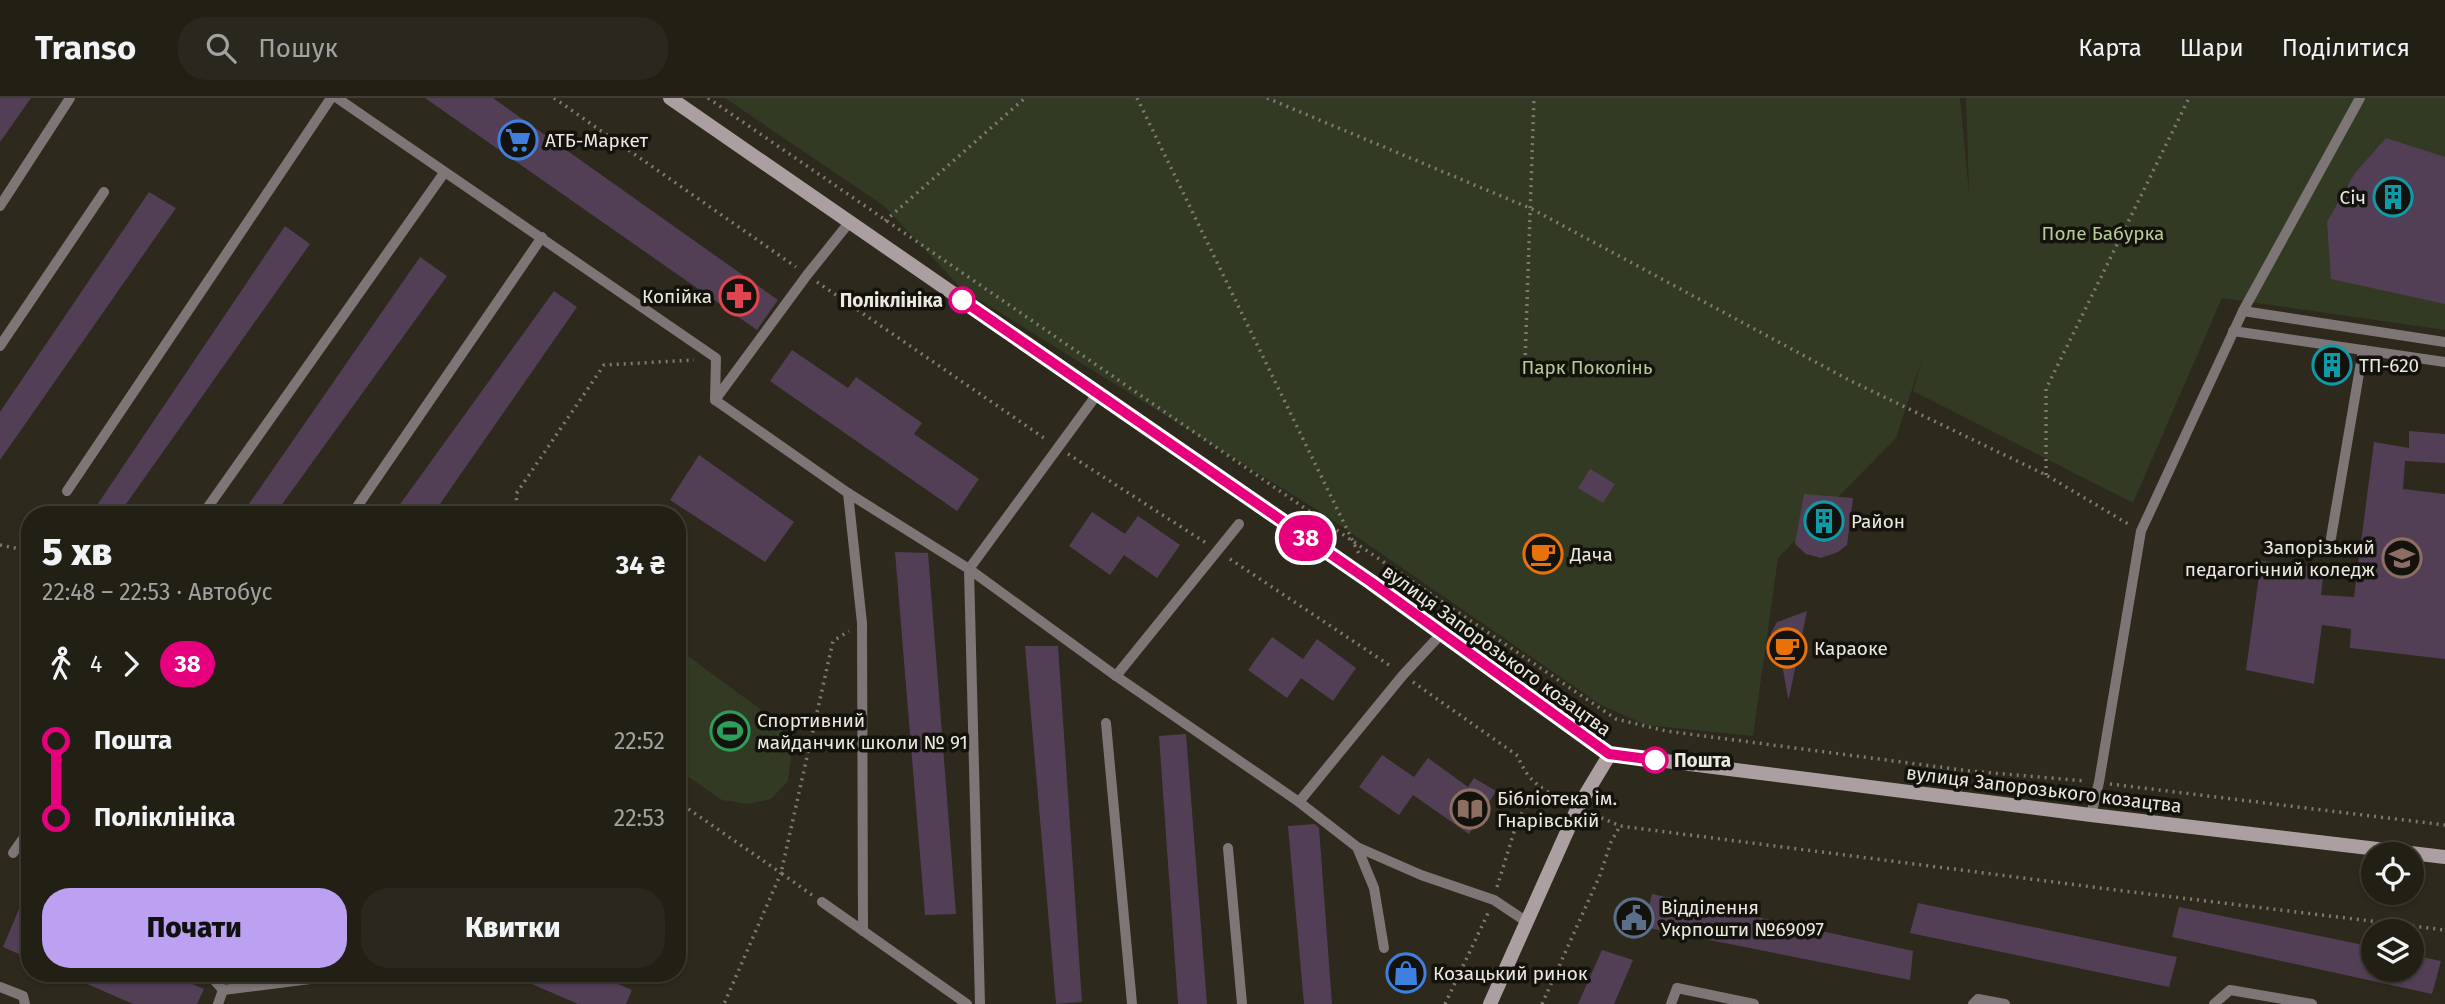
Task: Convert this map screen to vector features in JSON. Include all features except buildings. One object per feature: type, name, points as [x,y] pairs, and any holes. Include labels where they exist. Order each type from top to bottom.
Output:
[{"type":"street","name":"вулиця Запорозького козацтва","points":[[670,98],[1371,582],[1609,754],[2445,857]]},
{"type":"street","points":[[1490,1004],[1578,807],[1609,754]]},
{"type":"lane","points":[[0,206],[70,98]]},
{"type":"lane","points":[[67,491],[331,98]]},
{"type":"lane","points":[[337,98],[716,358],[715,400]]},
{"type":"lane","points":[[2091,815],[2099,782],[2141,531],[2243,310],[2360,98]]},
{"type":"lane","points":[[209,506],[443,173]]},
{"type":"lane","points":[[0,346],[104,192]]},
{"type":"lane","points":[[715,400],[848,223]]},
{"type":"lane","points":[[357,506],[541,237]]},
{"type":"lane","points":[[2243,310],[2445,342]]},
{"type":"lane","points":[[2234,331],[2445,362]]},
{"type":"lane","points":[[2331,538],[2363,350]]},
{"type":"lane","points":[[980,1004],[969,569],[1098,393]]},
{"type":"lane","points":[[715,400],[848,493],[969,569],[1116,676],[1299,802],[1357,847],[1421,875],[1493,900],[1527,922]]},
{"type":"lane","points":[[848,493],[862,623],[863,931]]},
{"type":"lane","points":[[1116,676],[1240,524]]},
{"type":"lane","points":[[1299,802],[1403,675],[1442,633]]},
{"type":"lane","points":[[1105,723],[1132,1004]]},
{"type":"lane","points":[[13,853],[21,842]]},
{"type":"lane","points":[[1357,847],[1374,888],[1384,948]]},
{"type":"lane","points":[[1228,848],[1242,1004]]},
{"type":"lane","points":[[822,902],[967,1004]]},
{"type":"lane","points":[[216,982],[223,990]]},
{"type":"lane","points":[[223,990],[279,982]]},
{"type":"lane","points":[[0,987],[23,996],[25,1004]]},
{"type":"lane","points":[[1671,1004],[1677,988],[1754,1004]]},
{"type":"lane","points":[[218,1004],[223,990]]},
{"type":"lane","points":[[2214,1004],[2230,990],[2312,1004]]},
{"type":"lane","points":[[1976,1002],[2005,1004]]},
{"type":"path","points":[[708,98],[1616,719],[1666,731],[1970,771],[2099,782],[2445,825]]},
{"type":"path","points":[[885,221],[1025,98]]},
{"type":"path","points":[[1137,98],[1354,542],[1371,582]]},
{"type":"path","points":[[1267,98],[1532,209],[1849,380],[2046,475],[2141,531]]},
{"type":"path","points":[[1525,362],[1534,98]]},
{"type":"path","points":[[2046,475],[2046,389],[2189,98]]},
{"type":"path","points":[[517,506],[516,494],[604,365],[716,358]]},
{"type":"path","points":[[0,545],[21,549]]},
{"type":"path","points":[[724,1004],[781,873],[833,642],[862,623]]},
{"type":"path","points":[[686,807],[822,902]]},
{"type":"path","points":[[1595,815],[1620,826],[2445,930]]},
{"type":"path","points":[[1542,1004],[1620,826]]},
{"type":"green space","name":"Парк Поколінь","points":[[725,98],[1960,98],[1969,193],[1966,98],[2445,98],[2445,330],[2222,298],[2133,503],[1913,391],[1923,356],[1896,438],[1778,558],[1753,736],[1646,725],[1601,705],[1325,515],[962,289],[884,206]]},
{"type":"green space","name":"Спортивний майданчик школи № 91","points":[[686,655],[779,723],[791,758],[788,781],[771,799],[747,804],[722,800],[686,775]]},
{"type":"bus line","name":"38","points":[[962,300],[1371,582],[1609,754],[1655,760]]},
{"type":"place","name":"АТБ-Маркет","points":[[518,140]]},
{"type":"place","name":"Січ","points":[[2393,197]]},
{"type":"place","name":"Копійка","points":[[739,296]]},
{"type":"place","name":"Поліклініка","points":[[962,300]]},
{"type":"place","name":"ТП-620","points":[[2332,365]]},
{"type":"place","name":"Район","points":[[1824,521]]},
{"type":"place","name":"Дача","points":[[1543,554]]},
{"type":"place","name":"Запорізький педагогічний коледж","points":[[2402,558]]},
{"type":"place","name":"Караоке","points":[[1787,648]]},
{"type":"place","name":"Спортивний майданчик школи № 91","points":[[730,731]]},
{"type":"place","name":"Пошта","points":[[1655,760]]},
{"type":"place","name":"Бібліотека ім. Гнарівській","points":[[1470,809]]},
{"type":"place","name":"Відділення Укрпошти №69097","points":[[1634,918]]},
{"type":"place","name":"Козацький ринок","points":[[1406,973]]},
{"type":"park label","name":"Поле Бабурка","points":[[2103,233]]}]
